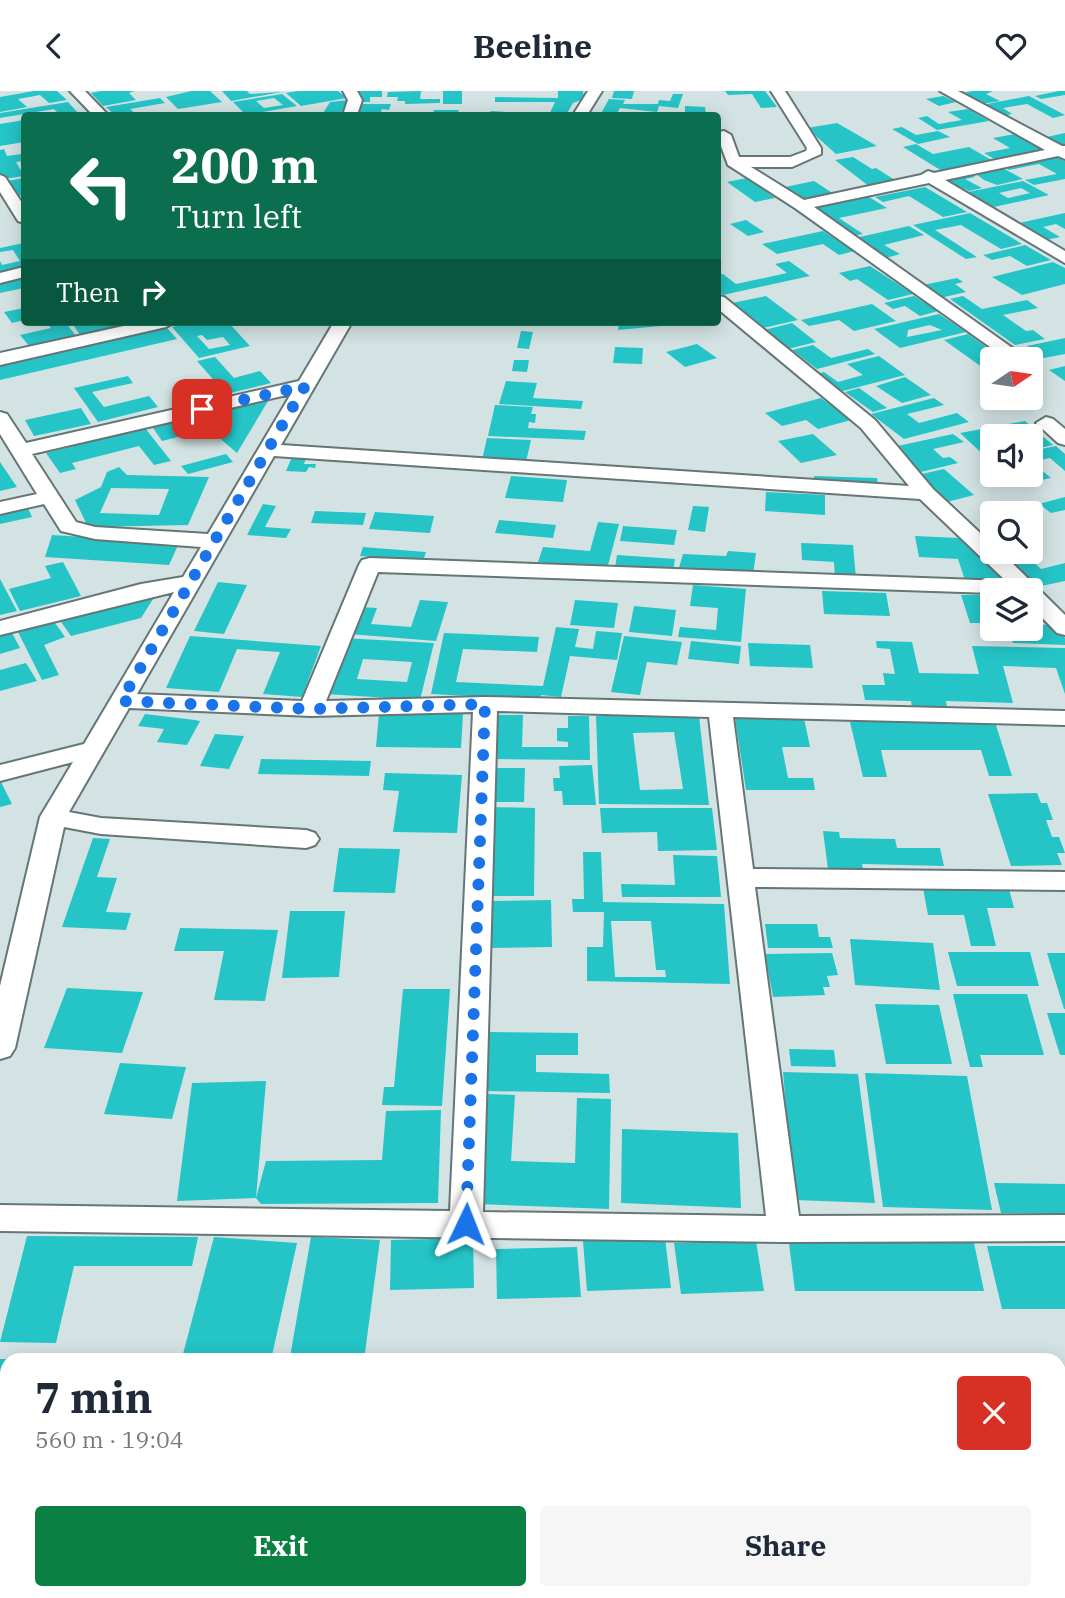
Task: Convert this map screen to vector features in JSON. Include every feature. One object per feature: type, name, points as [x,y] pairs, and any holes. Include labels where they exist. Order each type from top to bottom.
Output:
[{"type":"street","points":[[77,91],[98,112]]},
{"type":"street","points":[[350,91],[355,100],[351,112]]},
{"type":"street","points":[[582,112],[595,91]]},
{"type":"street","points":[[725,161],[792,162],[813,154],[814,148],[778,91]]},
{"type":"street","points":[[947,91],[1063,152]]},
{"type":"street","points":[[724,135],[725,161]]},
{"type":"street","points":[[801,205],[928,176],[1063,152]]},
{"type":"street","points":[[725,161],[801,205],[1001,347]]},
{"type":"street","points":[[928,176],[1065,258]]},
{"type":"street","points":[[0,180],[21,213]]},
{"type":"street","points":[[0,278],[21,273]]},
{"type":"street","points":[[721,303],[868,423],[926,493],[1015,578]]},
{"type":"street","points":[[0,359],[148,326]]},
{"type":"street","points":[[0,1048],[53,817],[341,326]]},
{"type":"street","points":[[22,450],[305,386]]},
{"type":"street","points":[[0,418],[68,527],[77,531],[214,541]]},
{"type":"street","points":[[1046,423],[1065,439]]},
{"type":"street","points":[[267,450],[926,493]]},
{"type":"street","points":[[0,508],[49,497]]},
{"type":"street","points":[[311,709],[370,565],[980,588]]},
{"type":"street","points":[[0,628],[141,591],[190,582]]},
{"type":"street","points":[[1043,605],[1065,628]]},
{"type":"street","points":[[121,701],[311,709],[485,704],[1065,718]]},
{"type":"street","points":[[466,1224],[485,704]]},
{"type":"street","points":[[720,709],[784,1229]]},
{"type":"street","points":[[0,773],[93,749]]},
{"type":"street","points":[[53,817],[101,826],[306,839]]},
{"type":"street","points":[[741,878],[1065,881]]},
{"type":"street","points":[[0,1218],[784,1229],[1065,1228]]},
{"type":"building","points":[[34,91],[57,91],[67,100],[49,103],[40,95],[18,99],[27,107],[0,112],[0,97]]},
{"type":"building","points":[[134,91],[129,93],[136,100],[103,106],[91,93]]},
{"type":"building","points":[[191,91],[210,91],[222,102],[178,109],[166,97]]},
{"type":"building","points":[[222,91],[247,91],[250,94],[282,92],[231,101]]},
{"type":"building","points":[[338,91],[347,98],[301,106],[286,93]]},
{"type":"building","points":[[359,91],[382,91],[382,97],[370,97],[370,102],[360,102]]},
{"type":"building","points":[[421,91],[420,99],[440,99],[440,103],[405,104],[405,101],[397,101],[398,97],[387,97],[388,92]]},
{"type":"building","points":[[443,91],[462,91],[462,104],[443,104]]},
{"type":"building","points":[[558,91],[583,91],[584,99],[573,103],[568,112],[550,112],[555,102],[495,102],[495,97],[558,98]]},
{"type":"building","points":[[614,91],[634,91],[632,99],[612,98]]},
{"type":"building","points":[[725,91],[765,91],[777,107],[761,108],[752,94],[728,95]]},
{"type":"building","points":[[993,91],[986,94],[1000,101],[981,104],[962,93]]},
{"type":"building","points":[[1065,91],[1065,95],[1041,99],[1035,96]]},
{"type":"building","points":[[282,94],[297,106],[263,112],[243,112],[233,102]],"holes":[[[274,98],[283,105],[264,108],[256,101]]]},
{"type":"building","points":[[673,94],[683,94],[678,108],[659,106],[657,112],[620,108],[618,112],[602,112],[609,99],[625,100],[623,104],[658,104],[659,100],[670,101]]},
{"type":"building","points":[[943,96],[956,102],[939,106],[926,99]]},
{"type":"building","points":[[1029,96],[1065,115],[1053,118],[1027,104],[1003,108],[1012,114],[1002,116],[982,105]]},
{"type":"building","points":[[160,98],[165,103],[130,109],[134,112],[112,112],[106,107]]},
{"type":"building","points":[[348,100],[342,112],[324,112],[330,102]]},
{"type":"building","points":[[68,102],[77,112],[57,112],[54,109],[21,112],[21,114],[0,118],[0,113]]},
{"type":"building","points":[[357,104],[391,104],[389,110],[382,109],[381,112],[355,112]]},
{"type":"building","points":[[685,106],[705,107],[706,112],[685,112]]},
{"type":"building","points":[[968,109],[989,121],[937,130],[918,118],[927,116],[939,124],[962,120],[948,112]]},
{"type":"building","points":[[434,110],[459,110],[458,112],[433,112]]},
{"type":"building","points":[[21,120],[21,142],[0,146],[0,124]]},
{"type":"building","points":[[837,123],[877,146],[836,154],[807,128]]},
{"type":"building","points":[[902,127],[916,135],[938,131],[950,137],[918,144],[892,129]]},
{"type":"building","points":[[1065,133],[1065,144],[1057,146],[1042,138]]},
{"type":"building","points":[[1015,134],[1044,150],[996,160],[984,153],[1010,148],[993,138]]},
{"type":"building","points":[[916,144],[933,154],[969,147],[993,161],[942,171],[903,147]]},
{"type":"building","points":[[4,149],[7,156],[21,154],[21,161],[16,162],[21,176],[4,179],[0,173],[0,150]]},
{"type":"building","points":[[1053,155],[1065,161],[1065,179],[1034,185],[1025,180],[1057,174],[1039,164],[1009,170],[1001,165]]},
{"type":"building","points":[[853,157],[898,182],[870,187],[835,160]]},
{"type":"building","points":[[997,165],[1023,179],[997,185],[984,180],[971,170]]},
{"type":"building","points":[[965,171],[975,177],[965,179],[982,188],[969,191],[937,177]]},
{"type":"building","points":[[747,178],[775,198],[755,202],[727,182]]},
{"type":"building","points":[[21,179],[21,196],[18,196],[7,181]]},
{"type":"building","points":[[814,181],[834,194],[806,200],[785,187]]},
{"type":"building","points":[[1023,181],[1049,195],[994,207],[968,192]],"holes":[[[1021,188],[1030,193],[1008,198],[999,193]]]},
{"type":"building","points":[[925,187],[967,212],[943,217],[909,196],[883,202],[875,197]]},
{"type":"building","points":[[869,197],[887,208],[839,218],[863,234],[852,236],[811,209]]},
{"type":"building","points":[[970,213],[1022,244],[1001,249],[961,225],[935,230],[977,257],[966,259],[913,225]]},
{"type":"building","points":[[1065,213],[1065,229],[1056,224],[1043,227],[1060,237],[1046,240],[1019,223]]},
{"type":"building","points":[[746,220],[764,232],[748,236],[730,224]]},
{"type":"building","points":[[909,226],[924,235],[884,245],[900,254],[886,258],[855,238]]},
{"type":"building","points":[[823,231],[854,251],[839,255],[823,244],[777,254],[762,244]]},
{"type":"building","points":[[21,244],[21,268],[0,272],[0,261],[2,265],[20,261],[13,250],[0,252],[0,248]]},
{"type":"building","points":[[1025,245],[1051,260],[1027,266],[1010,256],[992,260],[983,255]]},
{"type":"building","points":[[789,261],[810,276],[721,293],[721,274],[736,284],[787,273],[775,264]]},
{"type":"building","points":[[1053,262],[1065,268],[1065,284],[1022,295],[992,277]]},
{"type":"building","points":[[870,266],[913,294],[888,300],[857,279],[850,281],[839,273]]},
{"type":"building","points":[[957,278],[963,282],[955,284],[966,292],[940,298],[923,285]]},
{"type":"building","points":[[21,279],[21,289],[0,293],[0,283]]},
{"type":"building","points":[[766,296],[798,320],[763,328],[732,303]]},
{"type":"building","points":[[914,296],[938,311],[920,316],[905,306],[893,309],[884,303]]},
{"type":"building","points":[[963,296],[982,309],[1027,300],[1038,308],[1003,315],[1026,331],[1033,330],[1045,339],[1015,345],[950,299]]},
{"type":"building","points":[[872,304],[896,321],[854,331],[839,320],[809,326],[801,320]]},
{"type":"building","points":[[21,309],[21,321],[12,323],[4,312]]},
{"type":"building","points":[[939,314],[966,332],[900,348],[874,329]],"holes":[[[930,325],[942,330],[907,337],[908,330]]]},
{"type":"building","points":[[792,323],[816,342],[788,349],[764,330]]},
{"type":"building","points":[[49,326],[68,326],[77,337],[30,347],[20,335],[51,328]]},
{"type":"building","points":[[74,326],[118,327],[80,335]]},
{"type":"building","points":[[232,326],[250,346],[199,358],[172,327]],"holes":[[[202,335],[207,340],[223,337],[230,345],[209,349],[197,336]]]},
{"type":"building","points":[[619,326],[660,326],[618,330]]},
{"type":"building","points":[[167,328],[177,339],[0,380],[0,366]]},
{"type":"building","points":[[521,331],[533,332],[529,349],[517,348]]},
{"type":"building","points":[[968,334],[986,347],[980,347],[980,366],[944,340]]},
{"type":"building","points":[[1065,338],[1065,354],[1044,358],[1043,347],[1027,346]]},
{"type":"building","points":[[697,344],[717,358],[685,367],[666,352]]},
{"type":"building","points":[[813,345],[831,358],[868,349],[875,354],[817,369],[792,350]]},
{"type":"building","points":[[615,347],[643,348],[642,364],[613,363]]},
{"type":"building","points":[[879,356],[905,375],[839,392],[815,374],[824,372],[838,382],[863,375],[847,364]]},
{"type":"building","points":[[215,357],[234,378],[260,371],[271,383],[226,394],[197,361]]},
{"type":"building","points":[[514,360],[529,360],[527,372],[512,371]]},
{"type":"building","points":[[1065,366],[1065,381],[1049,370]]},
{"type":"building","points":[[128,376],[133,383],[92,392],[104,407],[149,396],[158,407],[98,422],[74,388]]},
{"type":"building","points":[[905,377],[931,395],[902,403],[876,386]]},
{"type":"building","points":[[506,381],[537,383],[533,398],[583,401],[581,409],[499,404]]},
{"type":"building","points":[[859,388],[887,408],[873,412],[845,392]]},
{"type":"building","points":[[821,398],[851,420],[818,429],[806,420],[782,426],[765,413]]},
{"type":"building","points":[[934,398],[944,405],[907,414],[919,423],[957,413],[969,422],[904,439],[871,414]]},
{"type":"building","points":[[266,399],[268,401],[237,453],[209,429],[162,441],[151,425]]},
{"type":"building","points":[[495,405],[533,407],[531,414],[536,414],[535,423],[529,422],[528,428],[586,431],[584,440],[488,436]]},
{"type":"building","points":[[81,408],[91,424],[34,436],[25,420]]},
{"type":"building","points":[[145,428],[171,461],[154,465],[139,446],[72,463],[76,469],[60,473],[46,453]]},
{"type":"building","points":[[980,429],[980,452],[960,433]]},
{"type":"building","points":[[813,434],[837,455],[801,463],[778,441]]},
{"type":"building","points":[[953,434],[964,442],[933,449],[943,458],[950,457],[958,463],[921,472],[893,447]]},
{"type":"building","points":[[1043,436],[1053,445],[1043,447]]},
{"type":"building","points":[[487,438],[531,440],[526,462],[482,460]]},
{"type":"building","points":[[1056,446],[1065,454],[1065,471],[1050,458],[1043,460],[1043,449]]},
{"type":"building","points":[[226,454],[233,462],[188,474],[181,466]]},
{"type":"building","points":[[292,457],[306,458],[304,464],[316,464],[315,468],[309,467],[306,472],[286,471]]},
{"type":"building","points":[[0,462],[17,487],[0,491]]},
{"type":"building","points":[[119,467],[127,475],[209,477],[188,525],[88,527],[75,500],[101,487],[107,472]],"holes":[[[111,488],[169,489],[159,515],[100,513]]]},
{"type":"building","points":[[944,469],[974,495],[947,502],[917,475]]},
{"type":"building","points":[[1043,471],[1051,478],[1043,480]]},
{"type":"building","points":[[511,476],[567,480],[563,502],[505,498]]},
{"type":"building","points":[[814,476],[877,478],[878,485],[815,483]]},
{"type":"building","points":[[766,492],[825,495],[825,515],[765,511]]},
{"type":"building","points":[[1065,497],[1065,510],[1051,513],[1043,507],[1043,503]]},
{"type":"building","points":[[263,504],[276,506],[265,527],[291,529],[286,538],[247,535]]},
{"type":"building","points":[[27,506],[32,517],[0,524],[0,513]]},
{"type":"building","points":[[693,506],[709,507],[705,532],[688,530]]},
{"type":"building","points":[[315,511],[366,513],[363,525],[311,523]]},
{"type":"building","points":[[375,512],[434,516],[430,533],[369,529]]},
{"type":"building","points":[[499,520],[556,525],[553,538],[495,533]]},
{"type":"building","points":[[598,522],[619,524],[607,569],[538,562],[543,547],[590,551]]},
{"type":"building","points":[[623,526],[677,530],[674,545],[620,541]]},
{"type":"building","points":[[52,535],[179,543],[169,565],[45,557]]},
{"type":"building","points":[[915,536],[959,538],[980,557],[980,564],[988,564],[1004,578],[980,578],[980,583],[966,583],[958,559],[919,557]]},
{"type":"building","points":[[801,543],[853,545],[856,579],[835,578],[834,562],[802,560]]},
{"type":"building","points":[[363,547],[426,552],[423,561],[360,556]]},
{"type":"building","points":[[728,551],[756,553],[753,575],[678,571],[683,554],[726,556]]},
{"type":"building","points":[[617,555],[675,559],[673,572],[615,568]]},
{"type":"building","points":[[63,562],[81,596],[20,611],[9,589],[51,578],[45,566]]},
{"type":"building","points":[[1065,563],[1065,581],[1043,586],[1043,578],[1027,578],[1012,564],[1036,564],[1041,569]]},
{"type":"building","points":[[0,579],[17,611],[0,615]]},
{"type":"building","points":[[218,582],[247,585],[224,634],[194,631]]},
{"type":"building","points":[[693,585],[746,589],[741,642],[678,637],[680,627],[716,630],[718,608],[690,606]]},
{"type":"building","points":[[822,591],[886,593],[890,616],[824,614]]},
{"type":"building","points":[[961,595],[980,595],[980,623],[970,623]]},
{"type":"building","points":[[155,596],[141,618],[71,636],[59,619]]},
{"type":"building","points":[[420,600],[448,602],[436,641],[349,634],[359,607],[377,608],[371,624],[411,627]]},
{"type":"building","points":[[575,600],[618,603],[614,628],[570,625]]},
{"type":"building","points":[[634,606],[676,610],[672,636],[629,632]]},
{"type":"building","points":[[53,620],[65,637],[44,645],[59,675],[42,680],[17,630]]},
{"type":"building","points":[[1043,625],[1054,625],[1065,638],[1065,645],[1012,641],[1043,641]]},
{"type":"building","points":[[556,627],[579,629],[575,647],[593,649],[596,631],[622,633],[617,660],[570,656],[561,697],[541,695],[540,700],[431,694],[444,633],[539,637],[537,652],[463,649],[456,682],[543,686]]},
{"type":"building","points":[[11,631],[20,648],[0,654],[0,634]]},
{"type":"building","points":[[190,636],[321,646],[302,697],[263,694],[280,652],[237,649],[219,692],[166,688]]},
{"type":"building","points":[[624,636],[682,642],[677,665],[647,662],[640,695],[611,692]]},
{"type":"building","points":[[343,638],[434,643],[420,700],[326,694]],"holes":[[[363,659],[412,662],[407,682],[357,679]]]},
{"type":"building","points":[[691,641],[741,646],[739,664],[688,659]]},
{"type":"building","points":[[876,641],[912,642],[919,673],[979,674],[972,646],[1065,648],[1065,694],[1056,668],[1003,666],[1013,703],[946,701],[947,707],[912,707],[911,701],[865,700],[862,685],[885,685],[883,673],[895,674],[890,649],[877,648]]},
{"type":"building","points":[[748,643],[810,645],[813,668],[750,666]]},
{"type":"building","points":[[26,663],[37,681],[0,691],[0,670]]},
{"type":"building","points":[[145,714],[200,721],[187,745],[157,742],[164,729],[138,726]]},
{"type":"building","points":[[379,714],[463,714],[461,748],[376,747]]},
{"type":"building","points":[[494,715],[523,715],[522,747],[568,747],[568,742],[557,741],[557,728],[568,728],[568,716],[589,716],[590,760],[493,759]]},
{"type":"building","points":[[596,716],[699,716],[709,805],[599,804]],"holes":[[[674,732],[683,789],[640,790],[633,733]]]},
{"type":"building","points":[[735,718],[804,718],[810,747],[782,747],[788,778],[813,778],[815,790],[746,790]]},
{"type":"building","points":[[850,722],[995,722],[1012,776],[989,776],[981,750],[881,750],[887,777],[863,777]]},
{"type":"building","points":[[215,734],[244,736],[229,769],[200,766]]},
{"type":"building","points":[[261,759],[371,761],[369,776],[258,774]]},
{"type":"building","points":[[592,765],[596,805],[563,805],[562,791],[554,791],[553,778],[560,778],[559,766]]},
{"type":"building","points":[[497,768],[525,768],[524,802],[495,802]]},
{"type":"building","points":[[385,773],[462,775],[457,833],[393,832],[399,791],[383,790]]},
{"type":"building","points":[[0,780],[12,804],[0,807]]},
{"type":"building","points":[[1037,793],[1041,803],[1047,803],[1053,820],[1046,820],[1052,837],[1059,837],[1065,853],[1057,853],[1062,865],[1011,866],[988,794]]},
{"type":"building","points":[[492,807],[535,808],[534,896],[489,896]]},
{"type":"building","points":[[600,808],[712,808],[717,850],[658,851],[657,832],[602,833]]},
{"type":"building","points":[[823,831],[839,832],[840,838],[895,839],[897,848],[940,848],[944,866],[862,864],[863,869],[828,869]]},
{"type":"building","points":[[93,838],[110,839],[97,877],[117,878],[106,912],[131,913],[126,930],[62,927]]},
{"type":"building","points":[[339,848],[400,849],[395,893],[333,892]]},
{"type":"building","points":[[583,852],[601,852],[603,902],[724,904],[730,984],[587,981],[587,947],[603,947],[604,912],[573,912],[572,899],[584,899]],"holes":[[[611,921],[651,921],[656,970],[665,970],[666,977],[615,977]]]},
{"type":"building","points":[[673,855],[717,856],[721,897],[622,897],[621,884],[675,885]]},
{"type":"building","points":[[923,888],[1009,889],[1014,908],[987,908],[996,946],[971,946],[964,915],[928,915]]},
{"type":"building","points":[[551,900],[552,947],[489,948],[489,901]]},
{"type":"building","points":[[290,911],[345,911],[339,977],[282,978]]},
{"type":"building","points":[[765,924],[817,924],[819,937],[830,937],[833,948],[768,948]]},
{"type":"building","points":[[180,928],[278,930],[265,1001],[214,1000],[224,951],[174,951]]},
{"type":"building","points":[[850,939],[933,943],[940,990],[855,985]]},
{"type":"building","points":[[948,952],[1030,952],[1039,986],[957,986]]},
{"type":"building","points":[[832,953],[838,975],[827,976],[830,987],[823,987],[825,995],[773,997],[765,954]]},
{"type":"building","points":[[1047,953],[1065,953],[1065,1009],[1064,1009]]},
{"type":"building","points":[[67,988],[143,992],[122,1053],[44,1048]]},
{"type":"building","points":[[403,989],[450,989],[442,1106],[382,1105],[384,1087],[394,1087]]},
{"type":"building","points":[[953,994],[1027,994],[1044,1055],[980,1055],[983,1067],[970,1067]]},
{"type":"building","points":[[875,1004],[939,1005],[952,1064],[886,1064]]},
{"type":"building","points":[[1047,1013],[1065,1013],[1065,1055],[1060,1055]]},
{"type":"building","points":[[487,1032],[578,1033],[578,1055],[536,1055],[536,1072],[609,1074],[610,1093],[485,1091]]},
{"type":"building","points":[[789,1049],[834,1050],[836,1067],[791,1066]]},
{"type":"building","points":[[120,1063],[186,1067],[172,1119],[104,1114]]},
{"type":"building","points":[[783,1072],[858,1074],[875,1203],[794,1200]]},
{"type":"building","points":[[865,1073],[967,1076],[992,1210],[883,1207]]},
{"type":"building","points":[[266,1081],[256,1198],[177,1201],[192,1083]]},
{"type":"building","points":[[485,1094],[515,1095],[511,1161],[575,1163],[577,1098],[611,1099],[609,1209],[477,1204]]},
{"type":"building","points":[[441,1110],[438,1203],[261,1204],[256,1198],[266,1161],[382,1160],[386,1111]]},
{"type":"building","points":[[622,1129],[738,1133],[741,1208],[621,1203]]},
{"type":"building","points":[[994,1183],[1065,1184],[1065,1213],[1001,1213]]},
{"type":"building","points":[[27,1236],[198,1237],[192,1266],[74,1266],[56,1343],[0,1342]]},
{"type":"building","points":[[214,1237],[297,1243],[273,1353],[183,1353]]},
{"type":"building","points":[[311,1237],[380,1240],[365,1353],[291,1353]]},
{"type":"building","points":[[473,1238],[474,1288],[390,1290],[391,1240]]},
{"type":"building","points":[[665,1238],[671,1288],[587,1291],[583,1241]]},
{"type":"building","points":[[756,1241],[764,1291],[681,1294],[674,1243]]},
{"type":"building","points":[[789,1243],[974,1243],[984,1291],[795,1291]]},
{"type":"building","points":[[987,1246],[1065,1246],[1065,1309],[1002,1309]]},
{"type":"building","points":[[577,1247],[581,1297],[497,1299],[496,1249]]},
{"type":"route","points":[[202,409],[305,386],[121,701],[311,709],[485,704],[478,837],[466,1224]]}]
